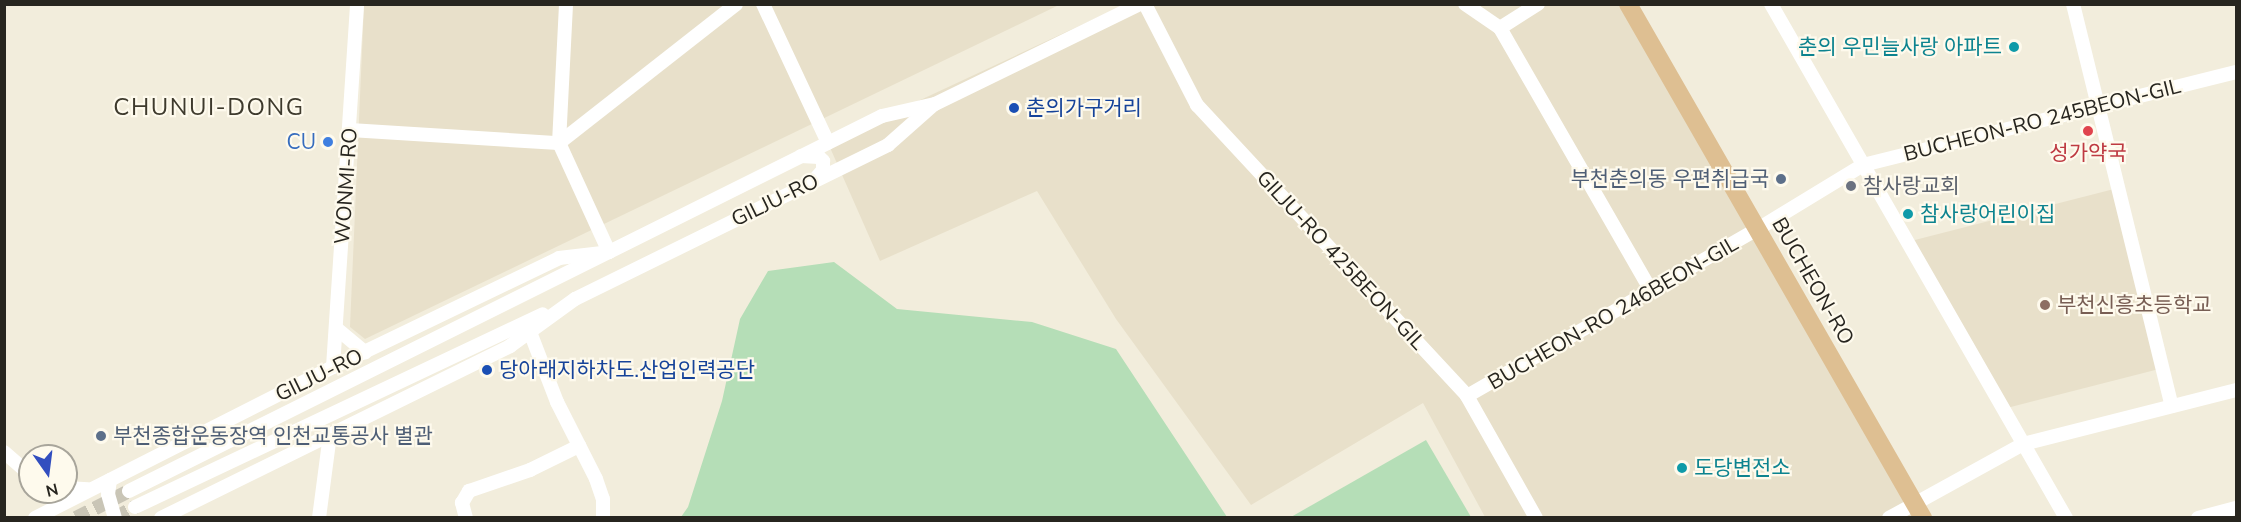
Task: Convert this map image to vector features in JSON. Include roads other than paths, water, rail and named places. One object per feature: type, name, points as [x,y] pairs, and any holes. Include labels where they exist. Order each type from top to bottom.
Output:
[{"type":"main road","name":"BUCHEON-RO","points":[[1628,4],[1918,510]]},
{"type":"street","name":"WONMI-RO","points":[[333,367],[357,4]]},
{"type":"street","points":[[566,4],[559,143],[609,252]]},
{"type":"street","points":[[350,130],[559,143],[736,4]]},
{"type":"street","points":[[763,4],[828,143]]},
{"type":"street","name":"GILJU-RO","points":[[129,491],[882,116],[934,104],[1140,4]]},
{"type":"street","name":"GILJU-RO 425BEON-GIL","points":[[1145,4],[1197,105],[1467,396],[1536,518]]},
{"type":"street","points":[[1465,4],[1500,28],[1651,291]]},
{"type":"street","points":[[1500,28],[1538,4]]},
{"type":"street","points":[[1771,4],[2066,518]]},
{"type":"street","points":[[2073,4],[2172,406]]},
{"type":"street","name":"BUCHEON-RO 245BEON-GIL","points":[[1758,230],[1863,165],[2236,72]]},
{"type":"street","name":"GILJU-RO","points":[[135,507],[575,299],[888,145],[934,104]]},
{"type":"street","points":[[801,156],[819,157],[823,161],[823,170],[812,182]]},
{"type":"street","name":"BUCHEON-RO 246BEON-GIL","points":[[1467,396],[1758,230]]},
{"type":"street","name":"GILJU-RO","points":[[35,518],[333,367],[559,258],[609,252]]},
{"type":"street","name":"GILJU-RO","points":[[161,518],[510,346],[575,299]]},
{"type":"street","points":[[336,328],[365,352]]},
{"type":"street","points":[[530,332],[557,402],[598,485],[603,499],[603,518]]},
{"type":"street","points":[[1889,518],[1918,510],[2024,444],[2236,390]]},
{"type":"street","points":[[320,518],[330,435]]},
{"type":"street","points":[[466,518],[462,503],[469,491],[530,470],[579,446]]},
{"type":"street","points":[[4,452],[18,464]]},
{"type":"street","points":[[110,480],[108,494],[115,518]]},
{"type":"street","points":[[78,488],[90,489]]},
{"type":"street","points":[[2198,518],[2236,508]]},
{"type":"tunnel","points":[[76,518],[129,491]]},
{"type":"tunnel","points":[[115,518],[135,507]]},
{"type":"place","name":"춘의 우민늘사랑 아파트","points":[[2014,47]]},
{"type":"place","name":"춘의가구거리","points":[[1014,108]]},
{"type":"place","name":"성가약국","points":[[2088,131]]},
{"type":"place","name":"CU","points":[[328,142]]},
{"type":"place","name":"부천춘의동 우편취급국","points":[[1781,179]]},
{"type":"place","name":"참사랑교회","points":[[1851,186]]},
{"type":"place","name":"참사랑어린이집","points":[[1908,214]]},
{"type":"place","name":"부천신흥초등학교","points":[[2045,305]]},
{"type":"place","name":"당아래지하차도.산업인력공단","points":[[487,370]]},
{"type":"place","name":"부천종합운동장역 인천교통공사 별관","points":[[101,436]]},
{"type":"place","name":"도당변전소","points":[[1682,468]]},
{"type":"district","name":"CHUNUI-DONG","points":[[209,108]]}]
